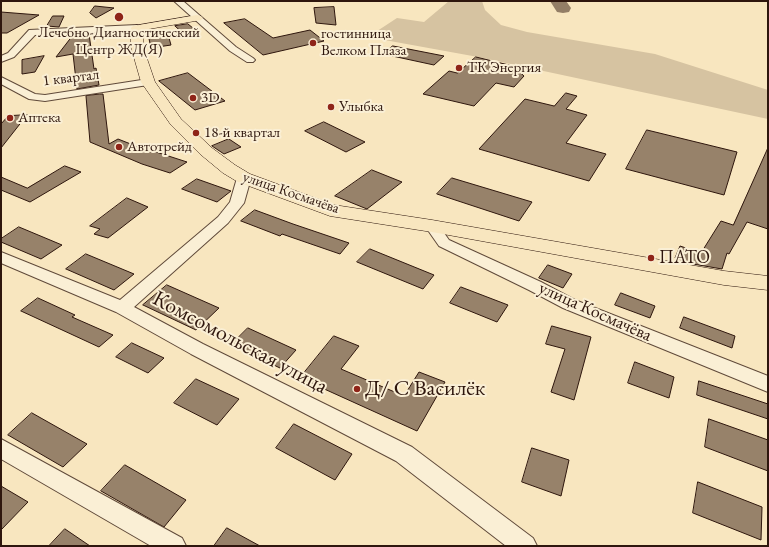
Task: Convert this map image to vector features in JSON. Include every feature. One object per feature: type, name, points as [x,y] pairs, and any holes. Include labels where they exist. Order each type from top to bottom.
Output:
[{"type":"main road","points":[[136,28],[197,18]]},
{"type":"main road","name":"улица Космачёва","points":[[136,28],[137,47],[148,82],[176,122],[206,151],[229,169],[244,178],[330,210],[432,226],[724,278],[768,283]]},
{"type":"street","points":[[178,1],[234,49],[250,60]]},
{"type":"street","points":[[1,59],[11,55],[32,32],[136,28]]},
{"type":"street","name":"1 квартал","points":[[1,80],[33,97],[45,98],[148,82]]},
{"type":"street","points":[[122,308],[224,220],[237,203],[244,178]]},
{"type":"street","name":"улица Космачёва","points":[[432,226],[444,243],[535,286],[569,304],[768,384]]},
{"type":"street","name":"Комсомольская улица","points":[[1,257],[122,308],[197,349],[404,454],[525,546]]},
{"type":"street","points":[[1,448],[174,546]]},
{"type":"shaded area","points":[[449,1],[482,1],[485,10],[501,25],[527,32],[655,54],[768,90],[768,119],[478,57],[368,37],[397,18],[424,22]]},
{"type":"building","points":[[95,6],[114,8],[96,18],[90,13]]},
{"type":"building","points":[[334,7],[336,25],[316,23],[314,8]]},
{"type":"building","points":[[1,12],[39,15],[7,33],[1,33]]},
{"type":"building","points":[[53,16],[64,16],[59,27],[47,26]]},
{"type":"building","points":[[245,19],[273,38],[310,30],[324,41],[263,55],[224,23]]},
{"type":"building","points":[[188,24],[199,33],[186,36],[175,26]]},
{"type":"building","points":[[167,31],[171,45],[151,48],[148,34]]},
{"type":"building","points":[[89,34],[94,69],[96,68],[99,85],[77,89],[73,54],[56,57],[73,35]]},
{"type":"building","points":[[393,46],[444,56],[434,65],[383,54]]},
{"type":"building","points":[[44,56],[35,72],[22,74],[22,60]]},
{"type":"building","points":[[476,57],[513,66],[524,76],[514,87],[496,83],[474,106],[423,94],[449,71],[457,73]]},
{"type":"building","points":[[188,73],[225,101],[195,110],[159,81]]},
{"type":"building","points":[[566,93],[577,96],[566,109],[587,115],[566,143],[606,154],[589,181],[479,149],[525,99],[554,106]]},
{"type":"building","points":[[103,94],[109,144],[118,139],[151,152],[153,151],[187,162],[170,173],[142,164],[90,142],[86,96]]},
{"type":"building","points":[[27,115],[1,148],[1,124],[8,116]]},
{"type":"building","points":[[324,122],[365,142],[346,152],[305,131]]},
{"type":"building","points":[[647,130],[737,152],[724,195],[626,169]]},
{"type":"building","points":[[229,139],[241,147],[224,154],[212,146]]},
{"type":"building","points":[[768,148],[768,229],[747,222],[729,254],[727,253],[722,269],[693,264],[675,258],[680,246],[701,253],[721,221],[733,225]]},
{"type":"building","points":[[65,166],[81,172],[30,202],[1,190],[1,177],[27,188]]},
{"type":"building","points":[[372,170],[402,182],[367,209],[335,196]]},
{"type":"building","points":[[452,178],[532,202],[519,221],[437,194]]},
{"type":"building","points":[[197,179],[231,191],[217,202],[182,189]]},
{"type":"building","points":[[127,198],[148,207],[108,238],[94,234],[100,229],[90,226]]},
{"type":"building","points":[[255,210],[349,243],[340,254],[282,234],[280,236],[241,221]]},
{"type":"building","points":[[19,227],[62,245],[41,259],[1,242],[1,239]]},
{"type":"building","points":[[370,249],[434,275],[423,289],[357,262]]},
{"type":"building","points":[[86,254],[134,274],[114,290],[66,269]]},
{"type":"building","points":[[548,265],[572,274],[563,288],[539,278]]},
{"type":"building","points":[[167,285],[219,308],[196,330],[143,305]]},
{"type":"building","points":[[461,287],[508,305],[497,322],[450,303]]},
{"type":"building","points":[[621,293],[655,306],[650,318],[615,305]]},
{"type":"building","points":[[38,298],[75,315],[72,317],[113,335],[99,347],[21,311]]},
{"type":"building","points":[[684,317],[735,336],[732,348],[680,328]]},
{"type":"building","points":[[552,326],[591,337],[574,400],[551,392],[565,349],[546,344]]},
{"type":"building","points":[[248,328],[296,350],[280,368],[231,345]]},
{"type":"building","name":"Д/ С Василёк","points":[[334,336],[359,346],[341,369],[404,396],[419,372],[445,382],[417,431],[300,378]]},
{"type":"building","points":[[132,343],[164,358],[148,373],[116,357]]},
{"type":"building","points":[[635,362],[674,377],[669,398],[628,383]]},
{"type":"building","points":[[196,379],[239,399],[217,425],[174,403]]},
{"type":"building","points":[[699,381],[768,404],[768,419],[697,395]]},
{"type":"building","points":[[32,413],[87,444],[63,467],[8,435]]},
{"type":"building","points":[[709,419],[768,440],[768,471],[705,447]]},
{"type":"building","points":[[294,424],[352,454],[335,480],[276,448]]},
{"type":"building","points":[[532,448],[569,460],[561,496],[522,482]]},
{"type":"building","points":[[125,465],[186,500],[164,527],[101,491]]},
{"type":"building","points":[[698,482],[762,507],[761,540],[693,513]]},
{"type":"building","points":[[1,486],[28,502],[1,530]]},
{"type":"building","points":[[227,528],[260,546],[214,546]]},
{"type":"building","points":[[65,529],[90,546],[49,546]]},
{"type":"taxiway","points":[[558,1],[563,8]]},
{"type":"place","name":"Лечебно-Диагностический Центр ЖД(Я)","points":[[119,17]]},
{"type":"place","name":"гостинница Велком Плаза","points":[[313,43]]},
{"type":"place","name":"ТК Энергия","points":[[459,68]]},
{"type":"place","name":"3D","points":[[193,98]]},
{"type":"place","name":"Улыбка","points":[[331,107]]},
{"type":"place","name":"Аптека","points":[[10,118]]},
{"type":"place","name":"18-й квартал","points":[[196,133]]},
{"type":"place","name":"Автотрейд","points":[[119,147]]},
{"type":"place","name":"ПАТО","points":[[651,258]]},
{"type":"place","name":"Д/ С Василёк","points":[[357,389]]}]
